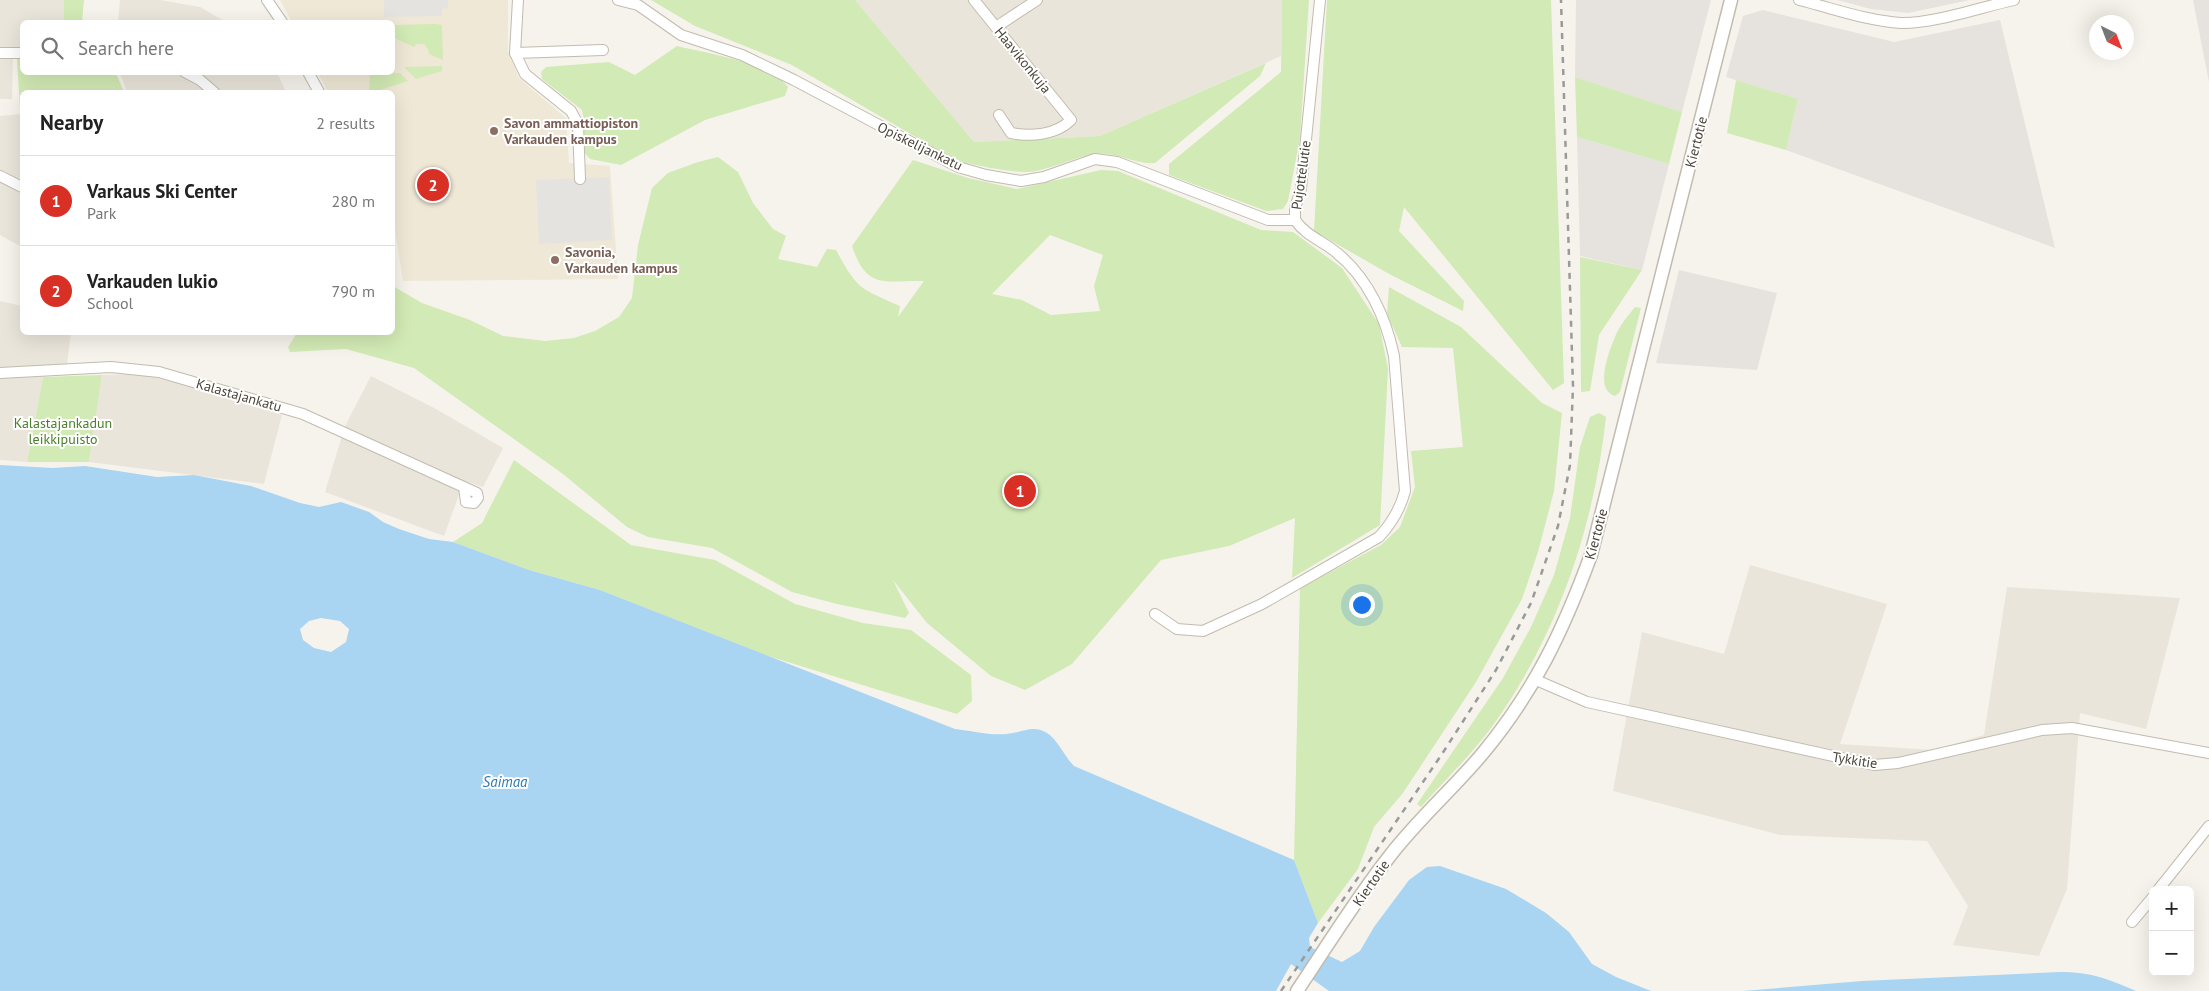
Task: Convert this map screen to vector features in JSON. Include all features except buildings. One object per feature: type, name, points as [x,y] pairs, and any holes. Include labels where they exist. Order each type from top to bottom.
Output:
[{"type":"street","points":[[267,0],[281,20]]},
{"type":"street","points":[[518,0],[515,53],[525,74],[571,111],[578,124],[580,179]]},
{"type":"street","name":"Opiskelijankatu","points":[[618,0],[638,5],[681,35],[742,55],[794,80],[958,167],[986,175],[1021,181],[1044,177],[1095,159],[1118,162],[1268,220],[1295,220]]},
{"type":"street","name":"Haavikonkuja","points":[[974,0],[1071,120],[1055,132],[1020,134],[1011,132],[999,114]]},
{"type":"street","points":[[996,27],[1037,0]]},
{"type":"street","name":"Pujottelutie","points":[[1155,614],[1177,629],[1203,632],[1262,604],[1361,549],[1379,537],[1401,507],[1405,491],[1394,356],[1390,335],[1371,294],[1346,261],[1336,252],[1308,234],[1295,220],[1302,179],[1320,0]]},
{"type":"street","name":"Kiertotie","points":[[1297,991],[1388,857],[1482,755],[1510,719],[1536,680],[1557,642],[1591,555],[1731,0]]},
{"type":"street","points":[[1800,0],[1874,19],[1902,23],[1930,19],[2014,0]]},
{"type":"street","points":[[515,53],[603,50]]},
{"type":"street","points":[[0,53],[20,53]]},
{"type":"street","points":[[191,75],[212,90]]},
{"type":"street","points":[[310,75],[317,90]]},
{"type":"street","points":[[0,176],[20,186]]},
{"type":"street","name":"Kalastajankatu","points":[[0,373],[62,373],[111,367],[136,368],[168,375],[303,414],[464,487]]},
{"type":"street","name":"Tykkitie","points":[[1536,680],[1587,702],[1874,765],[1898,763],[2042,730],[2072,728],[2209,753]]},
{"type":"street","points":[[2161,886],[2209,826]]},
{"type":"street","points":[[2132,922],[2149,901]]},
{"type":"shaded area","points":[[0,0],[64,0],[64,20],[20,20],[20,51],[13,51],[12,99],[0,99]]},
{"type":"shaded area","points":[[120,0],[160,0],[200,7],[223,20],[118,20]]},
{"type":"shaded area","points":[[280,0],[508,0],[508,51],[519,78],[566,118],[569,163],[610,166],[618,279],[403,281],[395,231],[395,90],[327,90],[319,75],[395,75],[395,20],[291,20]]},
{"type":"shaded area","points":[[384,0],[448,0],[448,8],[442,9],[442,16],[384,17]]},
{"type":"shaded area","points":[[855,0],[1282,0],[1281,56],[1100,136],[974,142]]},
{"type":"shaded area","points":[[1576,0],[1711,0],[1682,112],[1575,77]]},
{"type":"shaded area","points":[[1837,0],[1970,0],[1908,13],[1871,9]]},
{"type":"shaded area","points":[[2193,0],[2209,0],[2209,82]]},
{"type":"shaded area","points":[[1763,10],[1894,42],[2000,20],[2055,248],[1786,150],[1798,99],[1726,77],[1743,16]]},
{"type":"shaded area","points":[[121,75],[278,75],[285,90],[126,90]]},
{"type":"shaded area","points":[[20,114],[20,246],[0,235],[0,116]]},
{"type":"shaded area","points":[[1577,137],[1669,164],[1642,270],[1580,256]]},
{"type":"shaded area","points":[[609,177],[612,240],[539,244],[536,180]]},
{"type":"shaded area","points":[[1679,270],[1777,293],[1757,370],[1656,363]]},
{"type":"shaded area","points":[[0,301],[20,306],[20,335],[71,335],[67,364],[45,366],[27,462],[0,460]]},
{"type":"shaded area","points":[[142,374],[213,392],[282,415],[264,484],[89,462],[102,375]]},
{"type":"shaded area","points":[[371,376],[436,409],[503,448],[483,487],[464,481],[444,536],[325,492],[345,426]]},
{"type":"shaded area","points":[[1750,565],[1887,604],[1840,744],[1934,750],[1984,735],[2007,587],[2180,598],[2146,729],[2080,713],[2067,889],[2039,956],[1953,945],[1968,906],[1927,841],[1780,835],[1613,791],[1642,632],[1724,654]]},
{"type":"green space","points":[[64,0],[84,0],[82,20],[64,20]]},
{"type":"green space","points":[[651,0],[855,0],[974,142],[1100,136],[1266,63],[1260,76],[1155,163],[1140,162],[1110,154],[1095,154],[1036,171],[1009,171],[957,161],[792,65],[695,26]]},
{"type":"green space","points":[[1282,0],[1309,0],[1300,138],[1288,201],[1283,209],[1266,211],[1169,175],[1169,164],[1281,72]]},
{"type":"green space","points":[[1327,0],[1551,0],[1564,383],[1553,390],[1404,207],[1399,231],[1464,301],[1463,311],[1391,275],[1314,231]]},
{"type":"green space","points":[[395,25],[442,25],[443,60],[429,54],[424,44],[417,44],[414,47],[395,38]]},
{"type":"green space","points":[[677,46],[737,60],[768,71],[788,87],[785,96],[705,120],[621,165],[590,159],[584,152],[582,110],[542,79],[541,72],[546,67],[609,62],[635,75]]},
{"type":"green space","points":[[17,59],[20,59],[20,75],[117,75],[123,90],[20,90],[20,110]]},
{"type":"green space","points":[[442,66],[442,71],[416,79],[404,67]]},
{"type":"green space","points":[[395,73],[400,73],[408,81],[380,90],[369,90],[370,75],[395,75]]},
{"type":"green space","points":[[1575,77],[1682,112],[1669,164],[1577,137]]},
{"type":"green space","points":[[1736,80],[1798,99],[1786,150],[1727,133]]},
{"type":"green space","points":[[718,157],[738,172],[753,203],[773,229],[786,236],[778,259],[817,267],[827,249],[836,250],[855,281],[868,291],[900,306],[898,317],[924,281],[888,281],[871,277],[864,270],[852,246],[913,160],[968,178],[1017,189],[1101,170],[1118,171],[1261,230],[1293,232],[1342,268],[1379,324],[1388,369],[1380,525],[1292,578],[1295,518],[1229,546],[1161,560],[1072,664],[1025,690],[991,676],[927,623],[893,580],[909,613],[905,618],[837,604],[792,592],[712,548],[648,537],[627,527],[563,474],[414,368],[346,349],[290,352],[288,347],[296,335],[395,335],[395,287],[422,303],[470,320],[503,336],[545,341],[574,338],[595,331],[619,317],[632,298],[638,245],[652,188],[668,173]],"holes":[[[1050,235],[1103,255],[1094,286],[1100,311],[1051,315],[1022,300],[992,294]]]},
{"type":"green space","points":[[1580,257],[1642,270],[1599,335],[1590,391],[1581,392]]},
{"type":"green space","points":[[1389,287],[1461,327],[1542,403],[1562,413],[1554,491],[1538,552],[1522,599],[1476,682],[1403,793],[1374,827],[1358,869],[1318,923],[1294,860],[1300,588],[1381,545],[1400,527],[1415,487],[1411,451],[1463,447],[1453,348],[1402,347],[1387,314]]},
{"type":"green space","points":[[1635,307],[1641,308],[1620,392],[1615,396],[1605,386],[1604,378],[1607,360],[1619,329]]},
{"type":"green space","name":"Kalastajankadun leikkipuisto","points":[[102,375],[89,462],[27,462],[43,377]]},
{"type":"green space","points":[[1599,413],[1606,417],[1592,500],[1569,580],[1553,619],[1535,657],[1491,728],[1421,807],[1417,804],[1503,678],[1531,627],[1554,575],[1570,518],[1580,447],[1590,417]]},
{"type":"green space","points":[[514,460],[631,545],[715,560],[795,604],[863,623],[911,630],[971,675],[972,701],[957,714],[768,656],[600,590],[529,570],[453,542],[482,523]]},
{"type":"water","name":"Saimaa","points":[[0,465],[53,468],[85,466],[157,477],[194,475],[251,486],[300,503],[319,507],[341,502],[369,512],[383,522],[399,529],[429,539],[453,542],[529,570],[600,590],[955,729],[999,734],[1030,729],[1043,731],[1054,739],[1074,766],[1294,860],[1318,923],[1309,938],[1310,947],[1342,962],[1360,951],[1374,927],[1409,880],[1427,867],[1440,866],[1506,889],[1546,913],[1569,932],[1592,964],[1616,977],[1651,991],[1329,991],[1291,964],[1276,991],[0,991]],"holes":[[[321,618],[340,621],[349,629],[346,642],[331,652],[314,648],[303,640],[300,629],[309,621]]]},
{"type":"water","points":[[2060,972],[2081,973],[2099,977],[2136,991],[1743,991],[1862,981]]},
{"type":"railway","points":[[1281,991],[1442,754],[1496,670],[1531,603],[1558,526],[1570,465],[1573,386],[1561,0]]},
{"type":"place","name":"Savon ammattiopiston Varkauden kampus","points":[[494,131]]},
{"type":"place","name":"Varkauden lukio","points":[[433,185]]},
{"type":"place","name":"Savonia, Varkauden kampus","points":[[555,260]]},
{"type":"place","name":"Varkaus Ski Center","points":[[1020,491]]}]
